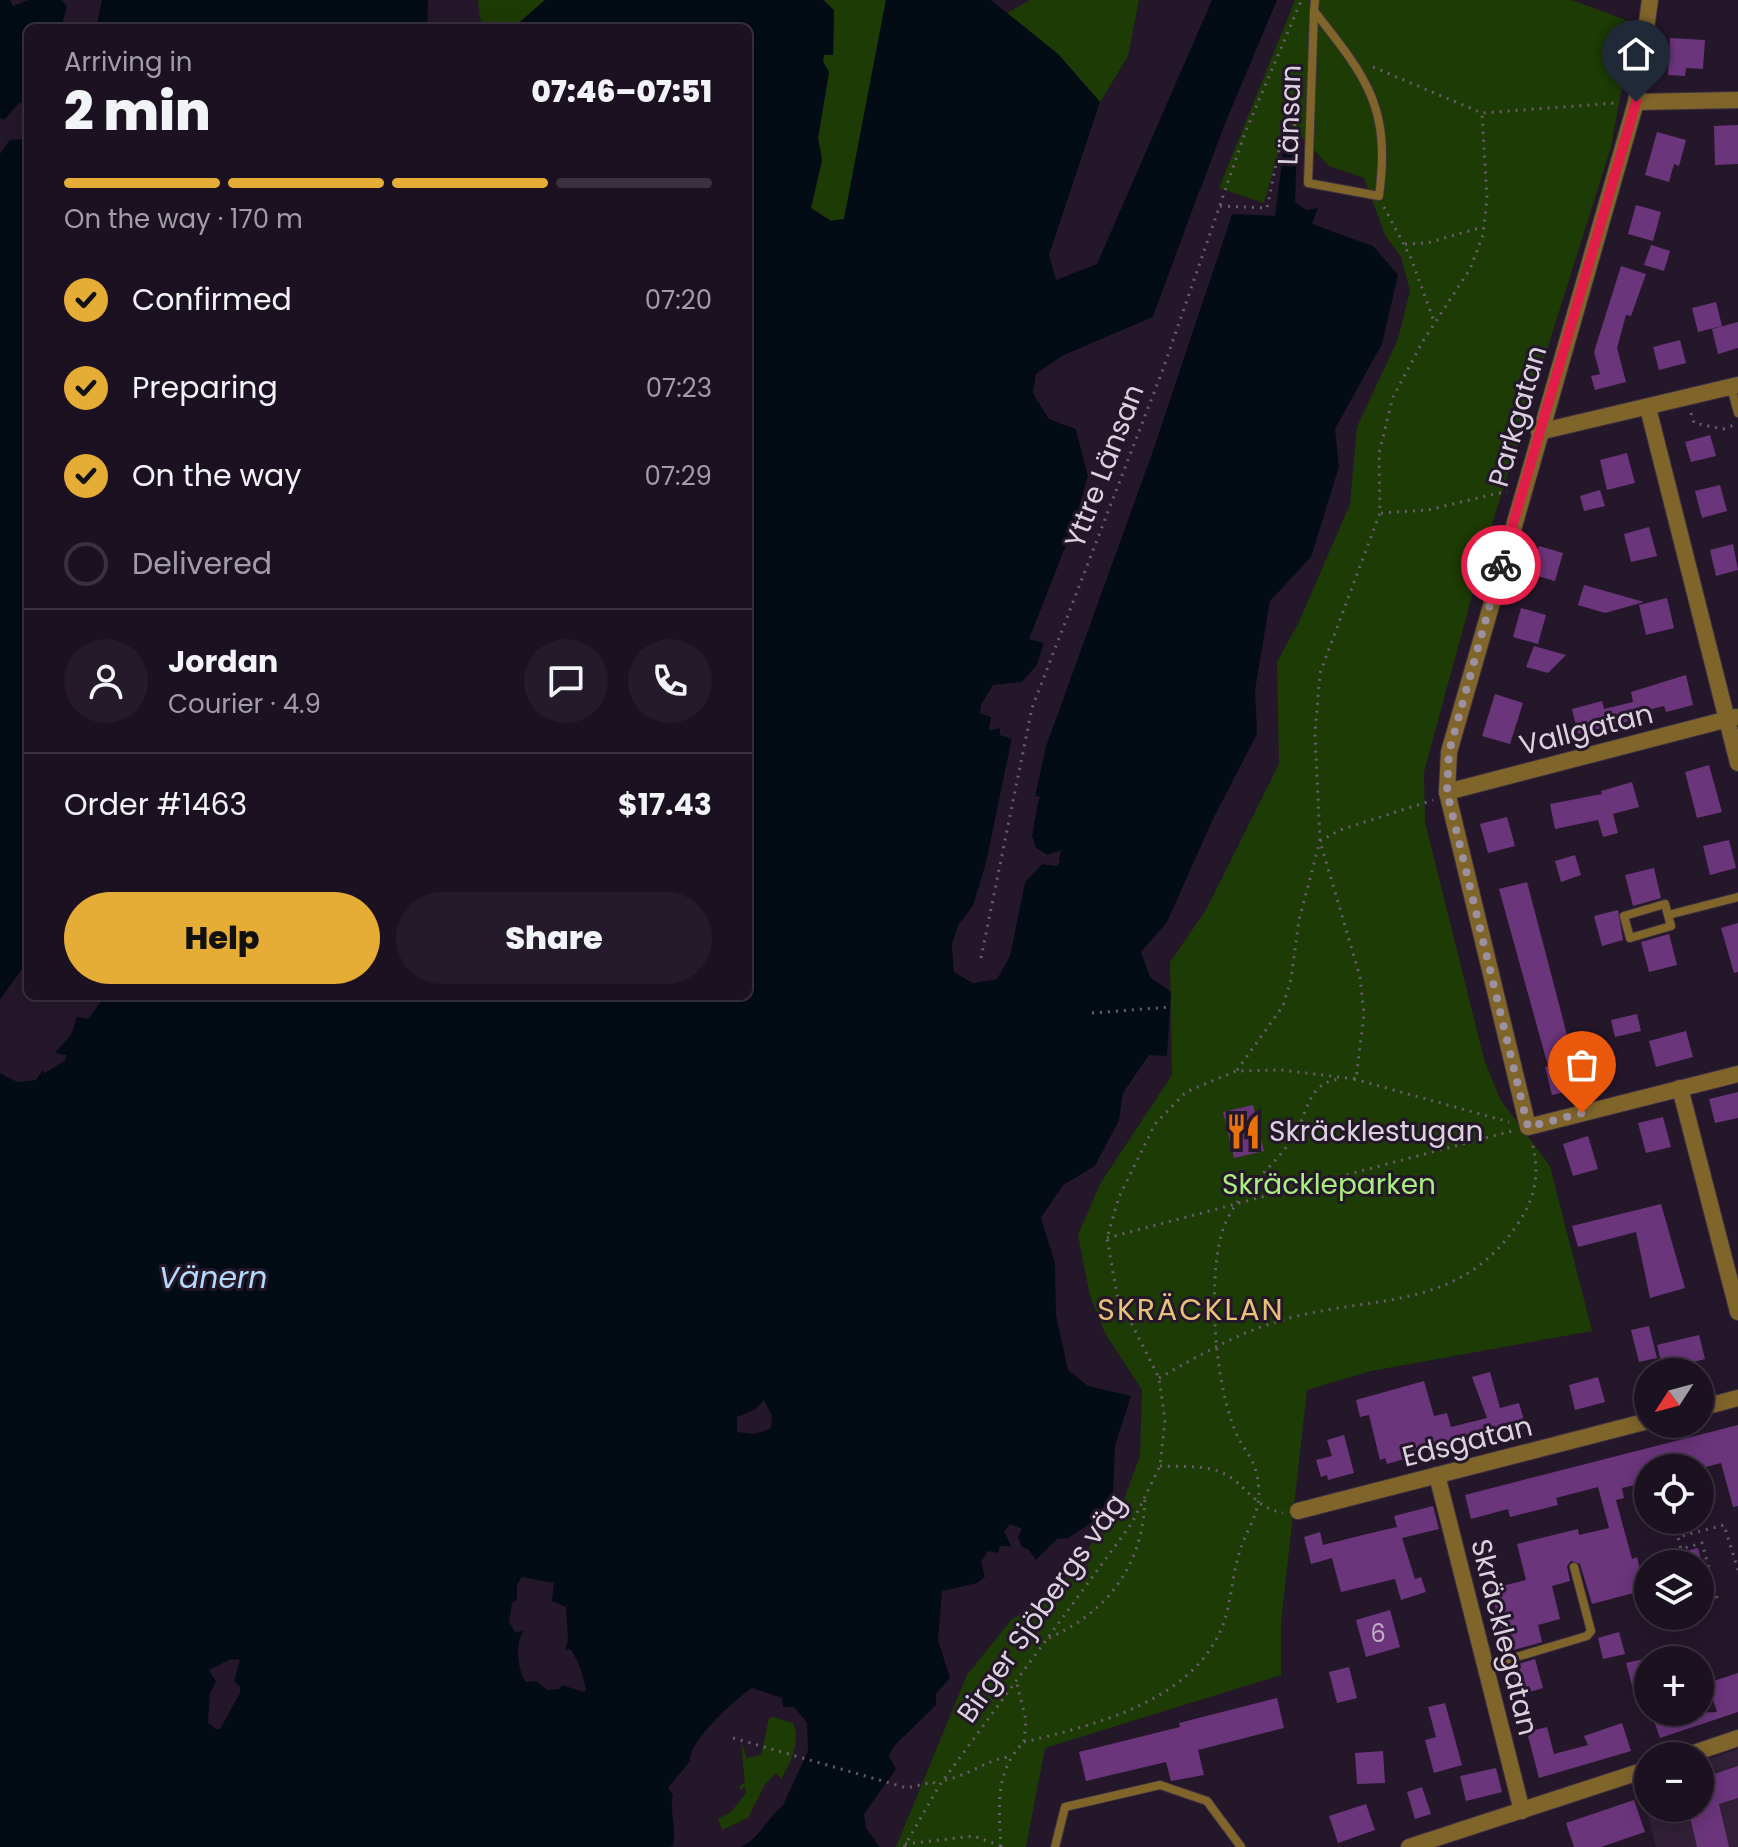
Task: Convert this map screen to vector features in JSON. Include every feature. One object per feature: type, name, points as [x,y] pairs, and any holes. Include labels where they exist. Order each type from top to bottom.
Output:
[{"type":"street","name":"Parkgatan","points":[[1528,1127],[1447,792],[1449,752],[1522,488],[1636,102],[1650,0]]},
{"type":"street","points":[[1636,102],[1738,100]]},
{"type":"street","points":[[1539,432],[1735,386]]},
{"type":"street","points":[[1648,408],[1733,718],[1738,763]]},
{"type":"street","name":"Vallgatan","points":[[1447,792],[1733,718]]},
{"type":"street","points":[[1528,1127],[1738,1074]]},
{"type":"street","points":[[1680,1088],[1738,1312]]},
{"type":"street","points":[[1714,1404],[1738,1398]]},
{"type":"street","name":"Edsgatan","points":[[1298,1511],[1634,1425]]},
{"type":"street","name":"Skräcklegatan","points":[[1437,1475],[1522,1811]]},
{"type":"street","points":[[1714,1746],[1738,1738]]},
{"type":"street","points":[[1409,1847],[1634,1774]]},
{"type":"lane","name":"Länsan","points":[[1314,11],[1351,58],[1377,106],[1385,153],[1379,196],[1308,183],[1314,11],[1315,0]]},
{"type":"lane","points":[[1735,386],[1738,413]]},
{"type":"lane","points":[[1668,915],[1738,897]]},
{"type":"lane","points":[[1665,904],[1668,915],[1671,926],[1630,938],[1624,916],[1665,904]]},
{"type":"lane","points":[[1486,1666],[1591,1631],[1574,1567]]},
{"type":"lane","points":[[1055,1847],[1065,1807],[1160,1785],[1207,1801],[1241,1847]]},
{"type":"path","name":"Yttre Länsan","points":[[981,958],[1032,708],[1162,372],[1245,133],[1301,0]]},
{"type":"path","points":[[1351,58],[1482,113],[1636,102]]},
{"type":"path","points":[[1356,1079],[1364,1015],[1360,977],[1320,841],[1315,733],[1320,673],[1380,513],[1379,453],[1385,423],[1407,367],[1470,269],[1483,227],[1487,155],[1482,113]]},
{"type":"path","points":[[1220,206],[1267,208],[1283,131],[1294,133]]},
{"type":"path","points":[[1379,196],[1403,244],[1435,325]]},
{"type":"path","points":[[1403,244],[1427,243],[1483,227]]},
{"type":"path","points":[[1687,398],[1694,423],[1723,429],[1738,424]]},
{"type":"path","points":[[1380,513],[1428,510],[1522,488]]},
{"type":"path","points":[[1236,1071],[1283,1006],[1291,979],[1299,920],[1320,841],[1340,830],[1430,802],[1447,792]]},
{"type":"path","points":[[1092,1013],[1171,1007]]},
{"type":"path","points":[[1107,1238],[1119,1197],[1155,1124],[1186,1092],[1236,1071],[1281,1070],[1356,1079],[1528,1127]]},
{"type":"path","points":[[905,1846],[974,1836],[1001,1847],[999,1793],[1008,1757],[1024,1742],[1087,1727],[1184,1679],[1202,1659],[1224,1624],[1238,1555],[1260,1506],[1256,1469],[1234,1428],[1218,1345],[1215,1267],[1222,1232],[1236,1204],[1290,1142],[1317,1089],[1329,1079],[1356,1079]]},
{"type":"path","points":[[1107,1238],[1528,1127]]},
{"type":"path","points":[[1159,1378],[1218,1345],[1286,1319],[1426,1293],[1479,1269],[1512,1233],[1531,1203],[1539,1165],[1528,1127]]},
{"type":"path","name":"Birger Sjöbergs väg","points":[[905,1846],[943,1780],[1132,1523],[1160,1466],[1165,1420],[1159,1378],[1117,1295],[1107,1238]]},
{"type":"path","points":[[1160,1466],[1208,1469],[1229,1476],[1260,1506],[1281,1513],[1298,1511]]},
{"type":"path","points":[[1045,1639],[1074,1627],[1115,1589],[1138,1551],[1145,1496]]},
{"type":"path","points":[[1717,1598],[1702,1543],[1681,1549],[1678,1537],[1724,1525],[1738,1570]]},
{"type":"path","points":[[1016,1678],[1026,1720],[1024,1742]]},
{"type":"path","points":[[733,1738],[907,1788],[933,1782],[939,1786]]},
{"type":"path","points":[[943,1780],[967,1776],[997,1759],[1008,1757]]},
{"type":"shaded area","points":[[1738,1749],[1738,1847],[1656,1847],[1649,1822],[1714,1822],[1714,1757]]},
{"type":"green space","points":[[478,0],[545,0],[518,24],[483,24]]},
{"type":"green space","points":[[824,0],[886,0],[844,219],[831,221],[811,208],[822,160],[818,138],[829,72],[823,63],[824,55],[833,55],[834,11]]},
{"type":"green space","points":[[1030,0],[1139,0],[1128,56],[1100,102],[1058,54],[1007,13]]},
{"type":"green space","name":"Skräckleparken","points":[[1295,0],[1572,0],[1634,23],[1611,147],[1488,537],[1424,772],[1425,822],[1484,1059],[1500,1099],[1550,1166],[1592,1331],[1371,1371],[1307,1390],[1281,1622],[1281,1675],[1045,1748],[1026,1847],[896,1847],[967,1675],[1012,1619],[1053,1596],[1124,1499],[1140,1456],[1142,1390],[1105,1333],[1090,1296],[1078,1235],[1100,1184],[1172,1075],[1170,962],[1206,910],[1279,764],[1277,662],[1299,622],[1350,504],[1357,427],[1398,339],[1410,291],[1401,257],[1385,235],[1364,178],[1329,166],[1287,122],[1264,203],[1219,188]]},
{"type":"green space","points":[[769,1718],[793,1723],[796,1737],[788,1766],[781,1779],[776,1773],[765,1784],[748,1818],[722,1830],[718,1819],[731,1812],[746,1793],[745,1786],[741,1790],[739,1787],[745,1782],[741,1742],[747,1758],[761,1755]]},
{"type":"water","points":[[0,0],[10,0],[13,6],[28,0],[61,0],[67,6],[62,24],[24,24],[24,102],[19,103],[4,120],[0,118]]},
{"type":"water","points":[[102,0],[428,0],[427,24],[97,24]]},
{"type":"water","name":"Vänern","points":[[545,0],[823,0],[834,10],[833,55],[824,55],[823,62],[829,72],[818,138],[822,160],[811,208],[831,221],[844,219],[886,0],[991,0],[1058,54],[1100,102],[1049,255],[1056,280],[1097,264],[1212,0],[1277,0],[1224,126],[1153,317],[1062,356],[1036,374],[1033,393],[1049,419],[1076,429],[1088,476],[1074,525],[1030,639],[1044,643],[1037,665],[1022,682],[993,685],[981,713],[991,717],[989,730],[1001,728],[1001,735],[1012,738],[986,863],[973,906],[959,924],[952,944],[954,972],[973,982],[997,979],[1010,955],[1025,882],[1042,864],[1057,866],[1061,851],[1051,857],[1036,848],[1032,836],[1039,797],[1035,797],[1046,746],[1150,459],[1232,214],[1275,216],[1284,145],[1297,145],[1295,202],[1306,210],[1318,208],[1312,224],[1373,246],[1398,275],[1382,344],[1335,429],[1339,467],[1311,557],[1270,601],[1255,690],[1257,734],[1213,819],[1167,922],[1141,952],[1150,977],[1171,992],[1167,1056],[1149,1055],[1123,1093],[1119,1120],[1095,1166],[1063,1185],[1041,1218],[1055,1263],[1056,1315],[1068,1370],[1088,1386],[1131,1396],[1115,1446],[1113,1492],[1104,1505],[1102,1516],[1068,1538],[1057,1539],[1036,1560],[1028,1549],[1022,1547],[1018,1537],[1022,1529],[1010,1524],[1004,1531],[1011,1546],[1000,1546],[998,1553],[988,1551],[981,1562],[985,1577],[977,1583],[942,1591],[938,1640],[950,1678],[936,1694],[936,1705],[894,1746],[889,1756],[896,1769],[864,1814],[866,1828],[880,1847],[740,1847],[753,1839],[783,1805],[808,1751],[807,1723],[794,1707],[783,1707],[782,1698],[752,1688],[705,1732],[690,1761],[668,1788],[673,1794],[674,1833],[673,1846],[669,1847],[0,1847],[0,1073],[17,1082],[36,1080],[43,1070],[45,1073],[64,1061],[67,1055],[55,1053],[71,1035],[77,1017],[88,1019],[102,1000],[752,1000],[752,24],[518,24]],"holes":[[[764,1400],[772,1416],[771,1428],[755,1434],[737,1432],[737,1417],[756,1409]],[[522,1577],[554,1583],[552,1601],[566,1607],[568,1640],[565,1650],[570,1649],[578,1663],[586,1690],[583,1692],[562,1685],[559,1689],[547,1690],[537,1681],[526,1682],[518,1656],[524,1631],[515,1632],[509,1622],[512,1603],[517,1600],[517,1585]],[[231,1659],[240,1660],[234,1681],[240,1687],[240,1693],[220,1729],[216,1729],[208,1723],[210,1693],[216,1682],[209,1670]]]},
{"type":"water","points":[[24,139],[24,970],[0,1000],[0,154],[10,140]]},
{"type":"pier","points":[[1200,189],[1204,192],[1156,320],[1064,359],[1040,376],[1037,392],[1051,416],[1080,427],[1092,476],[1078,527],[1035,636],[1048,642],[1040,667],[1023,685],[995,689],[985,705],[984,711],[995,715],[992,727],[1003,724],[1005,733],[1016,738],[990,865],[976,908],[962,925],[956,944],[958,969],[974,978],[995,976],[1006,954],[1022,880],[1032,866],[1046,859],[1033,851],[1028,836],[1034,801],[1031,796],[1042,745],[1146,458],[1229,212],[1232,214],[1150,459],[1046,746],[1035,796],[1040,797],[1034,811],[1032,836],[1036,848],[1047,855],[1062,850],[1058,857],[1060,861],[1057,866],[1042,864],[1025,882],[1010,956],[997,979],[973,983],[954,972],[952,944],[959,924],[973,906],[986,864],[1012,739],[1000,735],[1000,728],[989,730],[991,717],[980,713],[981,705],[993,685],[1022,682],[1037,665],[1044,643],[1029,639],[1074,525],[1088,476],[1076,429],[1049,419],[1033,393],[1036,374],[1062,356],[1153,317]]},
{"type":"building","points":[[1670,38],[1705,40],[1703,69],[1686,68],[1685,76],[1668,75]]},
{"type":"building","points":[[1738,125],[1738,164],[1715,165],[1714,126]]},
{"type":"building","points":[[1657,132],[1686,140],[1679,166],[1674,164],[1669,182],[1645,175]]},
{"type":"building","points":[[1636,205],[1661,212],[1653,241],[1628,234]]},
{"type":"building","points":[[1651,245],[1670,251],[1664,271],[1644,265]]},
{"type":"building","points":[[1621,266],[1646,274],[1631,316],[1626,315],[1617,348],[1626,382],[1595,390],[1591,376],[1600,374],[1594,352]]},
{"type":"building","points":[[1716,302],[1722,326],[1698,332],[1692,308]]},
{"type":"building","points":[[1738,322],[1738,348],[1718,354],[1712,329]]},
{"type":"building","points":[[1680,340],[1686,363],[1659,370],[1653,347]]},
{"type":"building","points":[[1710,435],[1716,456],[1691,462],[1685,442]]},
{"type":"building","points":[[1627,453],[1635,483],[1607,490],[1600,460]]},
{"type":"building","points":[[1720,485],[1727,511],[1702,518],[1695,491]]},
{"type":"building","points":[[1600,490],[1605,506],[1584,511],[1580,496]]},
{"type":"building","points":[[1649,527],[1657,556],[1631,562],[1624,534]]},
{"type":"building","points":[[1733,544],[1738,570],[1716,576],[1710,550]]},
{"type":"building","points":[[1539,546],[1563,553],[1555,581],[1530,574]]},
{"type":"building","points":[[1584,585],[1644,602],[1605,613],[1578,605]]},
{"type":"building","points":[[1667,598],[1674,628],[1646,635],[1639,605]]},
{"type":"building","points":[[1521,608],[1546,615],[1538,644],[1513,637]]},
{"type":"building","points":[[1534,646],[1566,655],[1548,673],[1526,667]]},
{"type":"building","points":[[1686,675],[1693,705],[1666,712],[1664,706],[1636,713],[1637,719],[1578,734],[1572,709],[1602,701],[1604,709],[1633,702],[1631,692]]},
{"type":"building","points":[[1495,694],[1523,703],[1510,744],[1482,736]]},
{"type":"building","points":[[1709,765],[1722,812],[1697,818],[1685,772]]},
{"type":"building","points":[[1632,782],[1639,807],[1613,814],[1618,833],[1603,837],[1598,820],[1555,829],[1550,804],[1602,794],[1601,791]]},
{"type":"building","points":[[1507,817],[1515,846],[1488,853],[1480,824]]},
{"type":"building","points":[[1729,840],[1736,868],[1710,875],[1703,846]]},
{"type":"building","points":[[1575,855],[1581,875],[1561,882],[1555,861]]},
{"type":"building","points":[[1654,868],[1661,898],[1633,906],[1625,875]]},
{"type":"building","points":[[1527,882],[1572,1054],[1565,1056],[1574,1090],[1552,1095],[1545,1067],[1548,1066],[1499,889]]},
{"type":"building","points":[[1618,910],[1623,940],[1602,946],[1594,916]]},
{"type":"building","points":[[1738,923],[1738,972],[1734,973],[1721,928]]},
{"type":"building","points":[[1669,934],[1677,965],[1649,972],[1641,942]]},
{"type":"building","points":[[1637,1014],[1641,1031],[1615,1037],[1611,1020]]},
{"type":"building","points":[[1686,1031],[1693,1057],[1656,1067],[1649,1041]]},
{"type":"building","points":[[1738,1092],[1738,1118],[1715,1123],[1709,1099]]},
{"type":"building","name":"Skräcklestugan","points":[[1253,1105],[1264,1151],[1234,1158],[1223,1112]]},
{"type":"building","points":[[1663,1117],[1671,1147],[1646,1153],[1638,1123]]},
{"type":"building","points":[[1588,1136],[1598,1169],[1573,1176],[1563,1144]]},
{"type":"building","points":[[1661,1204],[1685,1288],[1650,1298],[1636,1232],[1578,1247],[1572,1226]]},
{"type":"building","points":[[1649,1326],[1657,1358],[1638,1358],[1631,1330]]},
{"type":"building","points":[[1699,1335],[1705,1358],[1660,1358],[1657,1345]]},
{"type":"building","points":[[1490,1372],[1500,1408],[1519,1403],[1526,1427],[1402,1454],[1404,1459],[1387,1464],[1385,1458],[1380,1460],[1369,1415],[1360,1417],[1356,1400],[1424,1381],[1434,1416],[1447,1413],[1451,1427],[1487,1418],[1472,1377]]},
{"type":"building","points":[[1598,1377],[1605,1402],[1575,1410],[1569,1385]]},
{"type":"building","points":[[1738,1425],[1738,1506],[1733,1507],[1721,1463],[1714,1465],[1714,1454],[1634,1454],[1634,1485],[1622,1488],[1624,1498],[1616,1500],[1634,1558],[1634,1593],[1592,1604],[1580,1564],[1571,1561],[1567,1566],[1570,1581],[1552,1586],[1560,1619],[1538,1625],[1542,1642],[1507,1652],[1490,1589],[1526,1580],[1517,1544],[1578,1529],[1579,1535],[1609,1528],[1598,1487],[1556,1498],[1558,1505],[1510,1517],[1508,1509],[1471,1519],[1465,1495],[1687,1438],[1714,1438],[1714,1431]]},
{"type":"building","points":[[1344,1435],[1354,1473],[1328,1480],[1327,1475],[1321,1477],[1316,1460],[1332,1456],[1327,1440]]},
{"type":"building","points":[[1433,1506],[1439,1529],[1402,1538],[1415,1579],[1421,1577],[1426,1592],[1401,1600],[1395,1579],[1341,1592],[1332,1558],[1311,1564],[1304,1537],[1320,1532],[1323,1545],[1397,1527],[1394,1516]]},
{"type":"building","points":[[1390,1610],[1400,1647],[1366,1657],[1356,1620]]},
{"type":"building","points":[[1619,1632],[1625,1654],[1603,1659],[1598,1638]]},
{"type":"building","points":[[1535,1659],[1543,1688],[1519,1695],[1511,1666]]},
{"type":"building","points":[[1634,1661],[1634,1689],[1633,1689],[1626,1663]]},
{"type":"building","points":[[1349,1667],[1357,1698],[1337,1703],[1329,1672]]},
{"type":"building","points":[[1738,1673],[1738,1712],[1714,1720],[1714,1712],[1717,1712],[1714,1681]]},
{"type":"building","points":[[1277,1698],[1284,1728],[1198,1750],[1204,1775],[1171,1781],[1166,1762],[1086,1781],[1079,1752],[1180,1727],[1179,1723]]},
{"type":"building","points":[[1445,1703],[1462,1765],[1434,1773],[1425,1740],[1436,1737],[1428,1707]]},
{"type":"building","points":[[1622,1723],[1631,1751],[1539,1778],[1527,1732],[1547,1727],[1554,1754],[1588,1745],[1584,1736]]},
{"type":"building","points":[[1656,1726],[1696,1726],[1660,1738]]},
{"type":"building","points":[[1383,1751],[1385,1783],[1357,1784],[1355,1753]]},
{"type":"building","points":[[1738,1766],[1738,1798],[1719,1804],[1729,1847],[1697,1847],[1691,1822],[1714,1822],[1714,1774]]},
{"type":"building","points":[[1496,1768],[1502,1792],[1466,1801],[1460,1776]]},
{"type":"building","points":[[1422,1787],[1431,1814],[1415,1819],[1407,1792]]},
{"type":"building","points":[[1634,1800],[1634,1822],[1642,1822],[1645,1832],[1601,1847],[1574,1847],[1566,1823]]},
{"type":"building","points":[[1366,1804],[1375,1830],[1338,1843],[1329,1816]]},
{"type":"way so far","points":[[1501,565],[1449,752],[1447,792],[1528,1127],[1582,1113]]},
{"type":"place","name":"Skräcklestugan","points":[[1243,1131]]},
{"type":"district","name":"SKRÄCKLAN","points":[[1191,1310]]},
{"type":"route","points":[[1501,565],[1636,102]]}]
